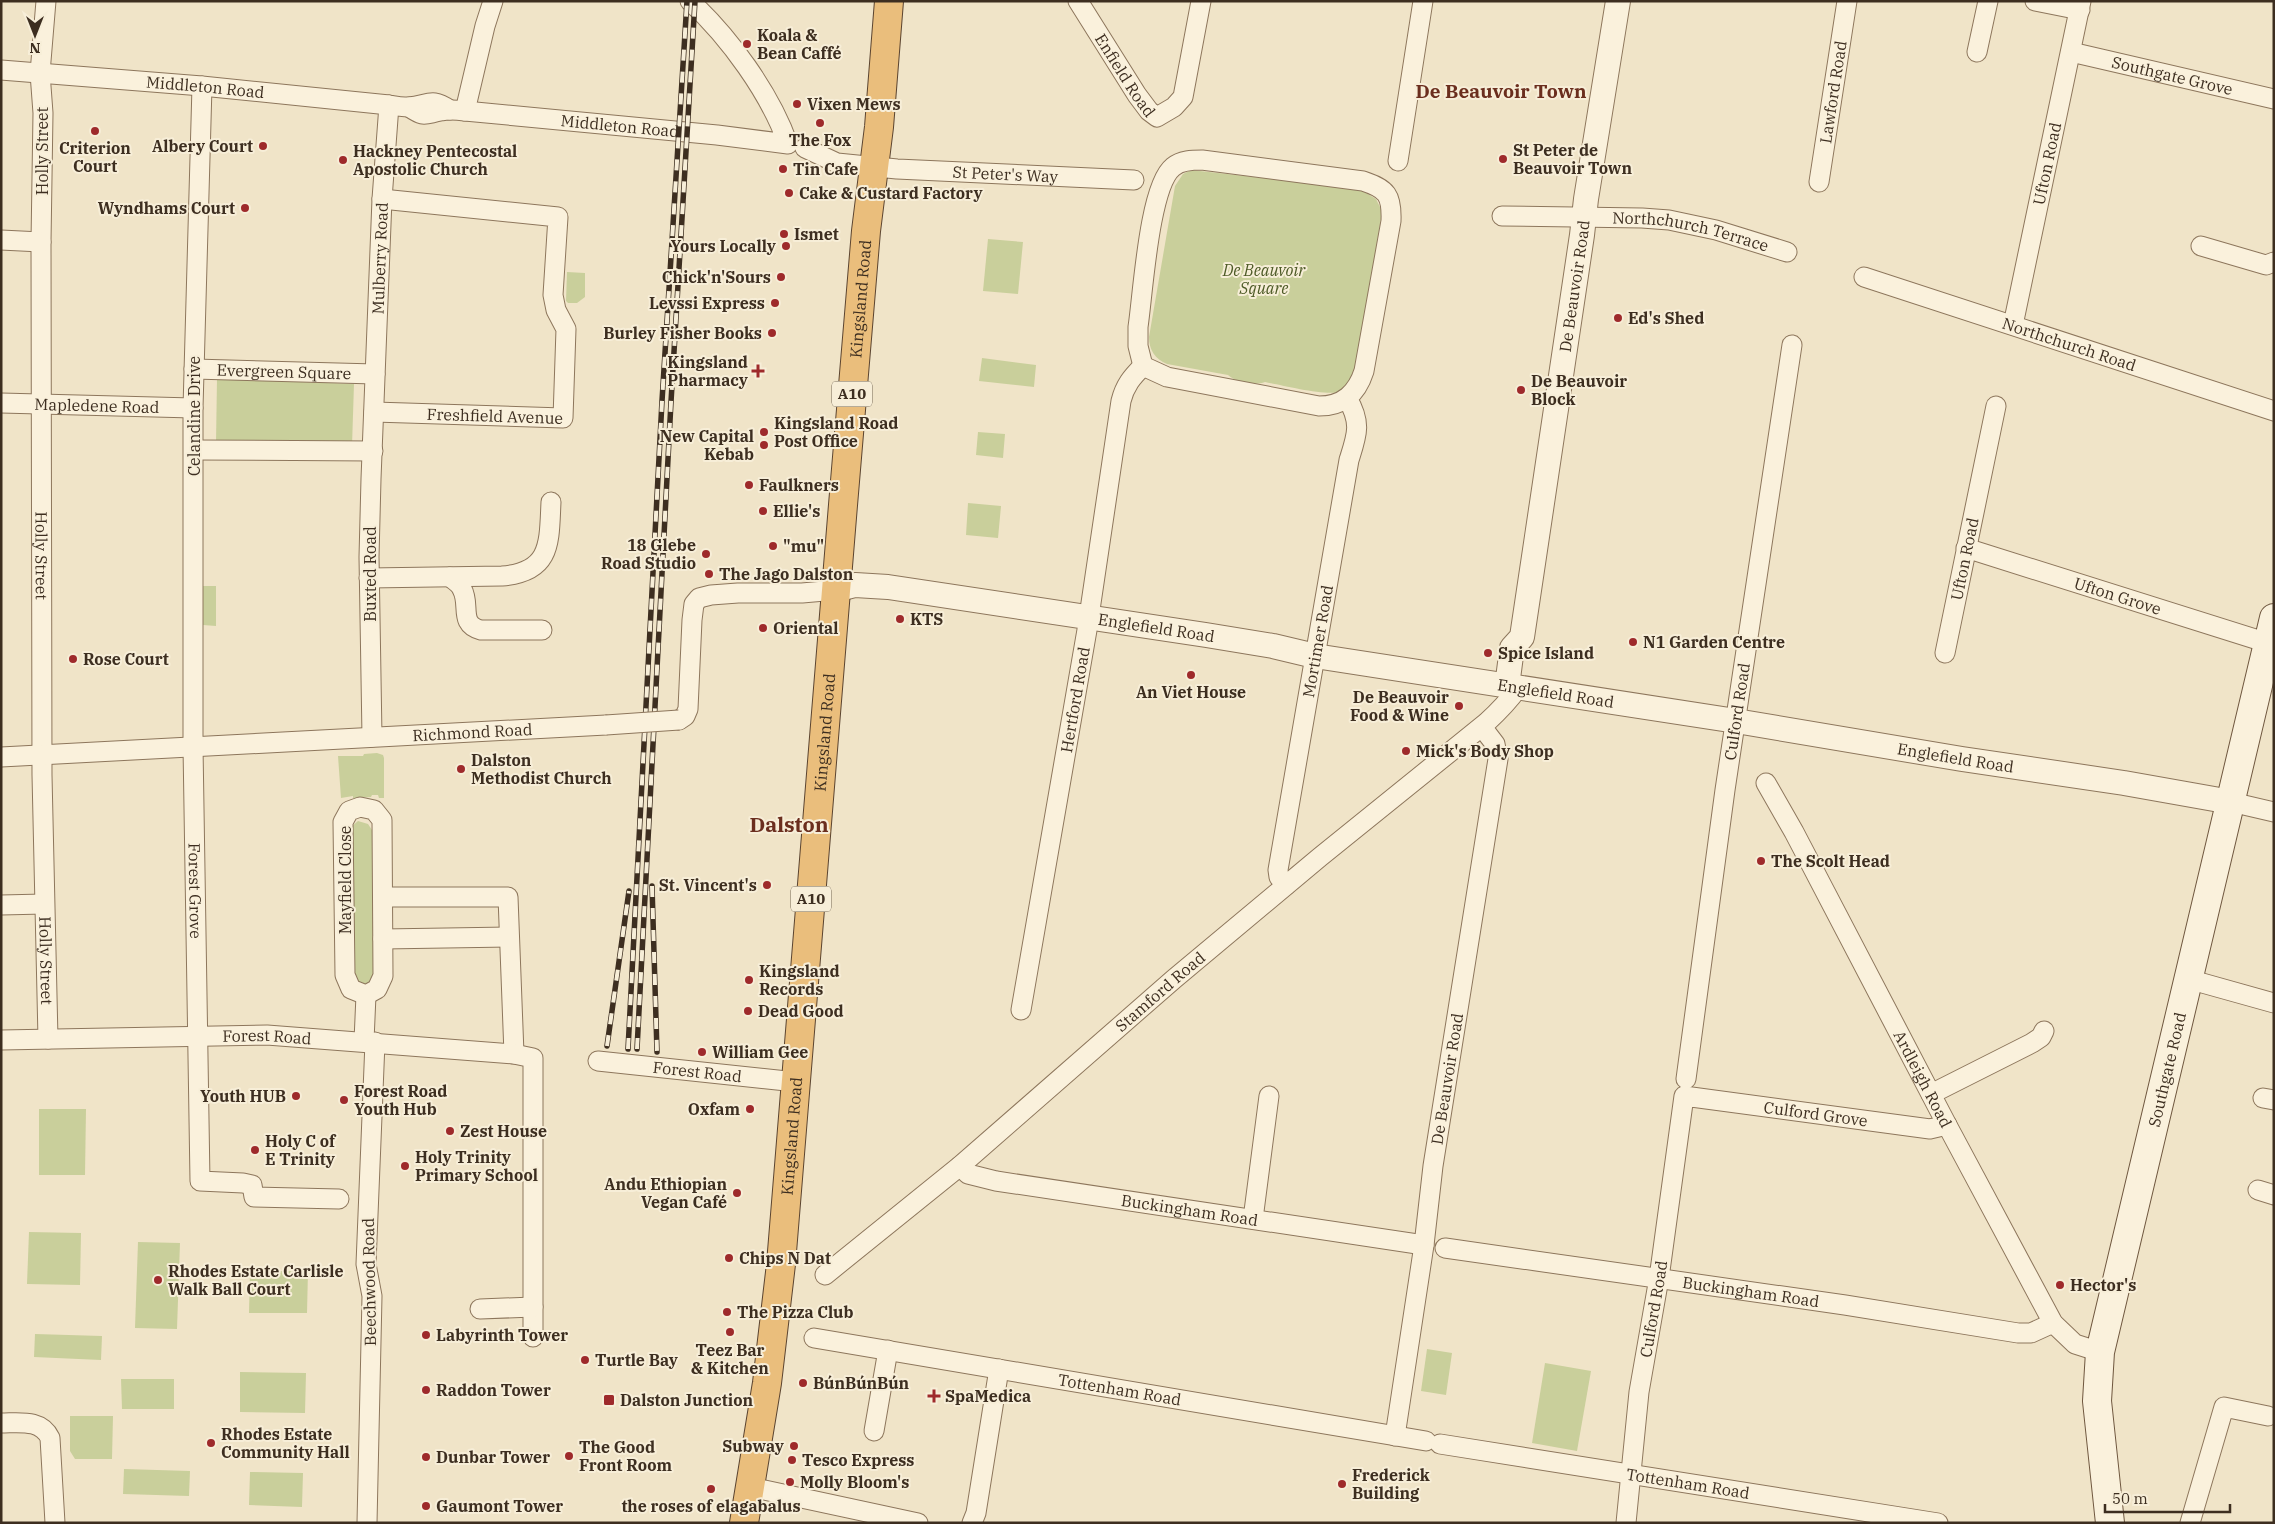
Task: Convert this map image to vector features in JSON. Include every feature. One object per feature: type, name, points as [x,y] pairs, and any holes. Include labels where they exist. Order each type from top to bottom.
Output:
[{"type":"highway","name":"Kingsland Road","points":[[744,1523],[767,1383],[779,1286],[866,238],[875,167],[889,1]]},
{"type":"main road","name":"Southgate Road","points":[[2110,1523],[2097,1401],[2100,1352],[2230,802],[2272,636]]},
{"type":"street","name":"Holly Street","points":[[46,1],[40,73],[43,113],[41,242],[42,754],[48,1039]]},
{"type":"street","points":[[458,110],[493,1]]},
{"type":"street","points":[[690,1],[720,31],[738,54],[782,126],[797,146]]},
{"type":"street","name":"Enfield Road","points":[[1078,1],[1149,111],[1157,116],[1174,107],[1183,97],[1201,1]]},
{"type":"street","points":[[1398,161],[1423,1]]},
{"type":"street","name":"De Beauvoir Road","points":[[1506,686],[1512,648],[1522,637],[1618,1]]},
{"type":"street","name":"Lawford Road","points":[[1819,182],[1847,1]]},
{"type":"street","points":[[1977,52],[1988,1]]},
{"type":"street","points":[[2035,1],[2080,5]]},
{"type":"street","name":"Ufton Road","points":[[2013,325],[2080,5]]},
{"type":"street","name":"Southgate Grove","points":[[2071,52],[2274,99]]},
{"type":"street","name":"Middleton Road","points":[[1,70],[202,86],[409,107],[420,115],[458,110],[710,134],[797,146],[837,163],[875,167]]},
{"type":"street","name":"Celandine Drive","points":[[192,746],[193,408],[202,86]]},
{"type":"street","name":"Mulberry Road","points":[[374,412],[382,200],[389,106]]},
{"type":"street","points":[[1202,160],[1363,182],[1375,185],[1388,196],[1391,204],[1391,220],[1364,371],[1356,390],[1347,398],[1335,404],[1319,406],[1167,377],[1143,366],[1138,346],[1138,327],[1156,198],[1163,177],[1174,166],[1187,161],[1202,160]]},
{"type":"street","name":"St Peter's Way","points":[[875,167],[1134,180]]},
{"type":"street","name":"Freshfield Avenue","points":[[374,412],[563,418],[566,329],[554,304],[558,217],[382,200]]},
{"type":"street","name":"Northchurch Terrace","points":[[1502,216],[1669,220],[1716,230],[1787,252]]},
{"type":"street","points":[[1,240],[41,242]]},
{"type":"street","points":[[2201,246],[2266,265],[2274,262]]},
{"type":"street","name":"Northchurch Road","points":[[1864,277],[2274,412]]},
{"type":"street","name":"Culford Road","points":[[1626,1523],[1640,1392],[1659,1278],[1724,798],[1792,344]]},
{"type":"street","name":"Hertford Road","points":[[1021,1010],[1089,618],[1121,401],[1130,379],[1143,366]]},
{"type":"street","name":"Evergreen Square","points":[[194,369],[375,374]]},
{"type":"street","name":"Mortimer Road","points":[[1286,885],[1279,877],[1278,870],[1349,460],[1357,431],[1354,409],[1347,398]]},
{"type":"street","name":"Mapledene Road","points":[[1,403],[193,408]]},
{"type":"street","name":"Ufton Road","points":[[1945,653],[1996,406]]},
{"type":"street","name":"Buxted Road","points":[[372,737],[369,578],[374,412]]},
{"type":"street","points":[[194,450],[372,451]]},
{"type":"street","points":[[369,578],[511,576],[529,570],[538,564],[547,550],[551,502]]},
{"type":"street","name":"Ufton Grove","points":[[1966,548],[2272,636]]},
{"type":"street","points":[[450,577],[463,589],[468,622],[472,628],[481,630],[542,630]]},
{"type":"street","name":"Englefield Road","points":[[836,590],[855,585],[888,587],[1273,646],[1315,656],[2124,783],[2274,812]]},
{"type":"street","name":"Richmond Road","points":[[1,757],[679,720],[688,709],[694,604],[699,598],[711,595],[836,590]]},
{"type":"street","points":[[1496,712],[1490,706],[1506,686]]},
{"type":"street","name":"Stamford Road","points":[[825,1275],[960,1166],[1159,992],[1286,885],[1482,727],[1496,712],[1503,708],[1506,686]]},
{"type":"street","name":"De Beauvoir Road","points":[[1395,1436],[1424,1245],[1435,1157],[1498,759],[1495,744],[1482,727]]},
{"type":"street","name":"Forest Grove","points":[[192,746],[199,1035],[200,1181],[252,1185],[254,1196],[339,1199]]},
{"type":"street","name":"Ardleigh Road","points":[[1766,783],[1794,832],[2053,1323],[2064,1336],[2078,1346],[2100,1352]]},
{"type":"street","name":"Mayfield Close","points":[[368,807],[379,814],[382,820],[383,897],[383,976],[377,988],[366,995],[351,989],[345,975],[343,822],[354,808],[368,807]]},
{"type":"street","points":[[383,897],[508,897],[514,1054]]},
{"type":"street","points":[[1,905],[44,904]]},
{"type":"street","points":[[383,939],[509,937]]},
{"type":"street","points":[[2188,978],[2274,1003]]},
{"type":"street","points":[[366,995],[370,1042]]},
{"type":"street","points":[[1931,1094],[2032,1043],[2041,1037],[2044,1031]]},
{"type":"street","name":"Forest Road","points":[[1,1040],[267,1035],[514,1054],[533,1058],[532,1308]]},
{"type":"street","name":"Beechwood Road","points":[[367,1523],[372,1296],[366,1264],[370,1042]]},
{"type":"street","name":"Forest Road","points":[[598,1061],[796,1082]]},
{"type":"street","name":"Culford Grove","points":[[1685,1087],[1930,1129],[1947,1125]]},
{"type":"street","points":[[1253,1219],[1269,1096]]},
{"type":"street","name":"Buckingham Road","points":[[960,1166],[968,1174],[996,1181],[1424,1245]]},
{"type":"street","name":"Buckingham Road","points":[[1445,1248],[1659,1278],[2018,1333],[2031,1333],[2053,1323]]},
{"type":"street","points":[[480,1309],[532,1308],[532,1337]]},
{"type":"street","name":"Tottenham Road","points":[[814,1338],[1632,1476],[1938,1523]]},
{"type":"street","points":[[874,1431],[888,1350]]},
{"type":"street","points":[[972,1523],[976,1513],[999,1369]]},
{"type":"street","points":[[2190,1523],[2224,1407],[2268,1416]]},
{"type":"street","points":[[1,1423],[37,1424],[46,1429],[50,1438],[55,1523]]},
{"type":"street","points":[[750,1487],[918,1523]]},
{"type":"green space","name":"De Beauvoir Square","points":[[1191,170],[1263,178],[1265,175],[1297,182],[1363,191],[1376,199],[1382,211],[1381,219],[1354,376],[1344,390],[1324,393],[1265,382],[1256,384],[1245,383],[1235,380],[1228,375],[1167,364],[1154,354],[1150,346],[1149,337],[1175,186],[1183,174]]},
{"type":"green space","points":[[988,239],[1023,242],[1018,294],[983,291]]},
{"type":"green space","points":[[567,272],[585,273],[585,297],[577,303],[568,303],[566,301]]},
{"type":"green space","points":[[982,358],[1036,365],[1034,387],[979,381]]},
{"type":"green space","points":[[217,379],[354,384],[352,446],[216,442]]},
{"type":"green space","points":[[978,432],[1005,434],[1003,458],[976,455]]},
{"type":"green space","points":[[968,503],[1001,506],[998,538],[966,535]]},
{"type":"green space","points":[[203,586],[216,586],[216,626],[203,625]]},
{"type":"green space","points":[[377,753],[383,755],[384,758],[384,798],[372,795],[371,797],[353,798],[353,796],[341,798],[338,756],[363,756],[364,754]]},
{"type":"green space","points":[[358,821],[368,824],[372,830],[373,837],[373,979],[370,983],[362,985],[353,979],[351,827]]},
{"type":"green space","points":[[39,1109],[86,1109],[85,1175],[39,1175]]},
{"type":"green space","points":[[29,1232],[81,1233],[80,1285],[27,1284]]},
{"type":"green space","name":"Rhodes Estate Carlisle Walk Ball Court","points":[[138,1242],[180,1243],[177,1329],[135,1328]]},
{"type":"green space","points":[[250,1271],[308,1271],[307,1313],[249,1313]]},
{"type":"green space","points":[[35,1334],[102,1336],[101,1360],[34,1357]]},
{"type":"green space","points":[[1427,1349],[1452,1353],[1446,1395],[1421,1391]]},
{"type":"green space","points":[[1545,1363],[1591,1371],[1577,1451],[1532,1443]]},
{"type":"green space","points":[[240,1372],[306,1373],[305,1413],[240,1412]]},
{"type":"green space","points":[[121,1379],[174,1379],[174,1409],[122,1409]]},
{"type":"green space","points":[[70,1416],[113,1416],[112,1459],[75,1459],[70,1451]]},
{"type":"green space","points":[[124,1469],[190,1471],[189,1496],[123,1494]]},
{"type":"green space","points":[[250,1472],[303,1473],[302,1507],[249,1505]]},
{"type":"railway","points":[[628,1049],[662,401],[687,1]]},
{"type":"railway","points":[[637,1049],[671,402],[695,1]]},
{"type":"railway","points":[[652,886],[657,1052]]},
{"type":"railway","points":[[607,1046],[629,891]]},
{"type":"place","name":"Koala & Bean Caffé","points":[[747,44]]},
{"type":"place","name":"Vixen Mews","points":[[797,104]]},
{"type":"place","name":"The Fox","points":[[820,123]]},
{"type":"place","name":"Criterion Court","points":[[95,131]]},
{"type":"place","name":"Albery Court","points":[[263,146]]},
{"type":"place","name":"St Peter de Beauvoir Town","points":[[1503,159]]},
{"type":"place","name":"Hackney Pentecostal Apostolic Church","points":[[343,160]]},
{"type":"place","name":"Tin Cafe","points":[[783,169]]},
{"type":"place","name":"Cake & Custard Factory","points":[[789,193]]},
{"type":"place","name":"Wyndhams Court","points":[[245,208]]},
{"type":"place","name":"Ismet","points":[[784,234]]},
{"type":"place","name":"Yours Locally","points":[[786,246]]},
{"type":"place","name":"Chick'n'Sours","points":[[781,277]]},
{"type":"place","name":"Levssi Express","points":[[775,303]]},
{"type":"place","name":"Ed's Shed","points":[[1618,318]]},
{"type":"place","name":"Burley Fisher Books","points":[[772,333]]},
{"type":"place","name":"Kingsland Pharmacy","points":[[758,371]]},
{"type":"place","name":"De Beauvoir Block","points":[[1521,390]]},
{"type":"place","name":"Kingsland Road Post Office","points":[[764,432]]},
{"type":"place","name":"New Capital Kebab","points":[[764,445]]},
{"type":"place","name":"Faulkners","points":[[749,485]]},
{"type":"place","name":"Ellie's","points":[[763,511]]},
{"type":"place","name":"\"mu\"","points":[[773,546]]},
{"type":"place","name":"18 Glebe Road Studio","points":[[706,554]]},
{"type":"place","name":"The Jago Dalston","points":[[709,574]]},
{"type":"place","name":"KTS","points":[[900,619]]},
{"type":"place","name":"Oriental","points":[[763,628]]},
{"type":"place","name":"N1 Garden Centre","points":[[1633,642]]},
{"type":"place","name":"Spice Island","points":[[1488,653]]},
{"type":"place","name":"Rose Court","points":[[73,659]]},
{"type":"place","name":"An Viet House","points":[[1191,675]]},
{"type":"place","name":"De Beauvoir Food & Wine","points":[[1459,706]]},
{"type":"place","name":"Mick's Body Shop","points":[[1406,751]]},
{"type":"place","name":"Dalston Methodist Church","points":[[461,769]]},
{"type":"place","name":"The Scolt Head","points":[[1761,861]]},
{"type":"place","name":"St. Vincent's","points":[[767,885]]},
{"type":"place","name":"Kingsland Records","points":[[749,980]]},
{"type":"place","name":"Dead Good","points":[[748,1011]]},
{"type":"place","name":"William Gee","points":[[702,1052]]},
{"type":"place","name":"Youth HUB","points":[[296,1096]]},
{"type":"place","name":"Forest Road Youth Hub","points":[[344,1100]]},
{"type":"place","name":"Oxfam","points":[[750,1109]]},
{"type":"place","name":"Zest House","points":[[450,1131]]},
{"type":"place","name":"Holy C of E Trinity","points":[[255,1150]]},
{"type":"place","name":"Holy Trinity Primary School","points":[[405,1166]]},
{"type":"place","name":"Andu Ethiopian Vegan Café","points":[[737,1193]]},
{"type":"place","name":"Chips N Dat","points":[[729,1258]]},
{"type":"place","name":"Rhodes Estate Carlisle Walk Ball Court","points":[[158,1280]]},
{"type":"place","name":"Hector's","points":[[2060,1285]]},
{"type":"place","name":"The Pizza Club","points":[[727,1312]]},
{"type":"place","name":"Teez Bar & Kitchen","points":[[730,1332]]},
{"type":"place","name":"Labyrinth Tower","points":[[426,1335]]},
{"type":"place","name":"Turtle Bay","points":[[585,1360]]},
{"type":"place","name":"BúnBúnBún","points":[[803,1383]]},
{"type":"place","name":"Raddon Tower","points":[[426,1390]]},
{"type":"place","name":"SpaMedica","points":[[934,1396]]},
{"type":"place","name":"Dalston Junction","points":[[609,1400]]},
{"type":"place","name":"Rhodes Estate Community Hall","points":[[211,1443]]},
{"type":"place","name":"Subway","points":[[794,1446]]},
{"type":"place","name":"The Good Front Room","points":[[569,1456]]},
{"type":"place","name":"Dunbar Tower","points":[[426,1457]]},
{"type":"place","name":"Tesco Express","points":[[792,1460]]},
{"type":"place","name":"Molly Bloom's","points":[[790,1482]]},
{"type":"place","name":"Frederick Building","points":[[1342,1484]]},
{"type":"place","name":"the roses of elagabalus","points":[[711,1489]]},
{"type":"place","name":"Gaumont Tower","points":[[426,1506]]},
{"type":"district","name":"De Beauvoir Town","points":[[1501,91]]},
{"type":"district","name":"Dalston","points":[[789,825]]}]
